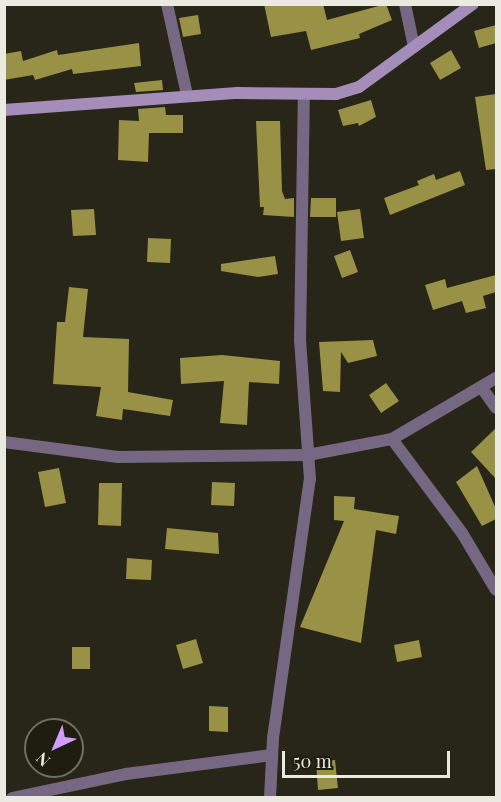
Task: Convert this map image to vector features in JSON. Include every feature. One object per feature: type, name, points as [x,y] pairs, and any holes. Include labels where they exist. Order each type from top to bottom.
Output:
[{"type":"street","points":[[167,4],[187,95]]},
{"type":"street","points":[[405,4],[414,47]]},
{"type":"street","points":[[4,110],[187,95],[336,94],[359,87],[473,4]]},
{"type":"street","points":[[270,798],[272,755],[309,479],[300,341],[304,94]]},
{"type":"street","points":[[4,442],[118,457],[308,455],[392,439],[496,378]]},
{"type":"street","points":[[482,388],[496,408]]},
{"type":"street","points":[[392,439],[462,533],[496,590]]},
{"type":"street","points":[[12,798],[126,774],[272,755]]},
{"type":"building","points":[[264,4],[323,4],[327,20],[386,4],[392,20],[359,34],[360,38],[311,50],[306,31],[271,37]]},
{"type":"building","points":[[198,15],[201,34],[183,37],[179,18]]},
{"type":"building","points":[[496,25],[496,43],[479,48],[474,31]]},
{"type":"building","points":[[139,43],[141,66],[73,74],[72,69],[35,80],[33,75],[4,80],[4,54],[21,51],[23,61],[57,50],[58,55]]},
{"type":"building","points":[[451,50],[461,68],[440,80],[430,63]]},
{"type":"building","points":[[162,80],[163,90],[136,92],[134,83]]},
{"type":"building","points":[[496,94],[496,169],[486,170],[475,97]]},
{"type":"building","points":[[371,100],[376,117],[359,126],[358,123],[343,126],[338,110]]},
{"type":"building","points":[[165,107],[166,115],[183,115],[183,133],[149,133],[148,162],[118,160],[119,120],[139,121],[138,109]]},
{"type":"building","points":[[256,121],[280,121],[282,191],[285,199],[294,198],[294,217],[263,215],[264,207],[260,207]]},
{"type":"building","points":[[460,171],[465,185],[390,215],[384,198],[419,185],[417,181],[434,174],[436,180]]},
{"type":"building","points":[[311,198],[336,198],[336,217],[310,217]]},
{"type":"building","points":[[94,209],[96,235],[73,236],[71,210]]},
{"type":"building","points":[[360,209],[364,238],[341,241],[337,212]]},
{"type":"building","points":[[148,238],[171,239],[170,263],[147,262]]},
{"type":"building","points":[[350,250],[358,272],[342,278],[334,256]]},
{"type":"building","points":[[275,256],[278,274],[258,277],[221,271],[221,264]]},
{"type":"building","points":[[496,275],[496,292],[483,296],[486,308],[466,313],[462,301],[433,310],[425,285],[445,279],[447,288]]},
{"type":"building","points":[[69,287],[88,289],[83,337],[129,339],[128,392],[173,400],[170,416],[123,409],[122,420],[96,416],[101,387],[53,384],[57,322],[65,322]]},
{"type":"building","points":[[373,340],[377,356],[348,363],[341,352],[340,392],[323,391],[319,342]]},
{"type":"building","points":[[222,355],[280,361],[279,384],[249,382],[247,425],[220,423],[224,381],[181,384],[180,358]]},
{"type":"building","points":[[386,383],[399,401],[381,413],[369,395]]},
{"type":"building","points":[[496,428],[496,479],[471,452]]},
{"type":"building","points":[[477,466],[496,509],[496,519],[482,526],[456,482]]},
{"type":"building","points":[[59,468],[66,503],[45,507],[38,472]]},
{"type":"building","points":[[212,482],[235,483],[234,506],[211,505]]},
{"type":"building","points":[[99,483],[122,483],[121,526],[98,525]]},
{"type":"building","points":[[334,496],[355,497],[354,509],[399,516],[396,534],[376,530],[361,643],[300,627],[344,521],[334,520]]},
{"type":"building","points":[[167,528],[218,533],[219,554],[165,549]]},
{"type":"building","points":[[127,558],[152,560],[151,580],[126,579]]},
{"type":"building","points":[[196,639],[203,663],[183,669],[176,645]]},
{"type":"building","points":[[419,640],[422,657],[397,662],[394,645]]},
{"type":"building","points":[[72,647],[90,647],[90,669],[72,669]]},
{"type":"building","points":[[209,706],[228,707],[228,732],[209,731]]},
{"type":"building","points":[[335,760],[338,788],[318,790],[316,762]]}]
